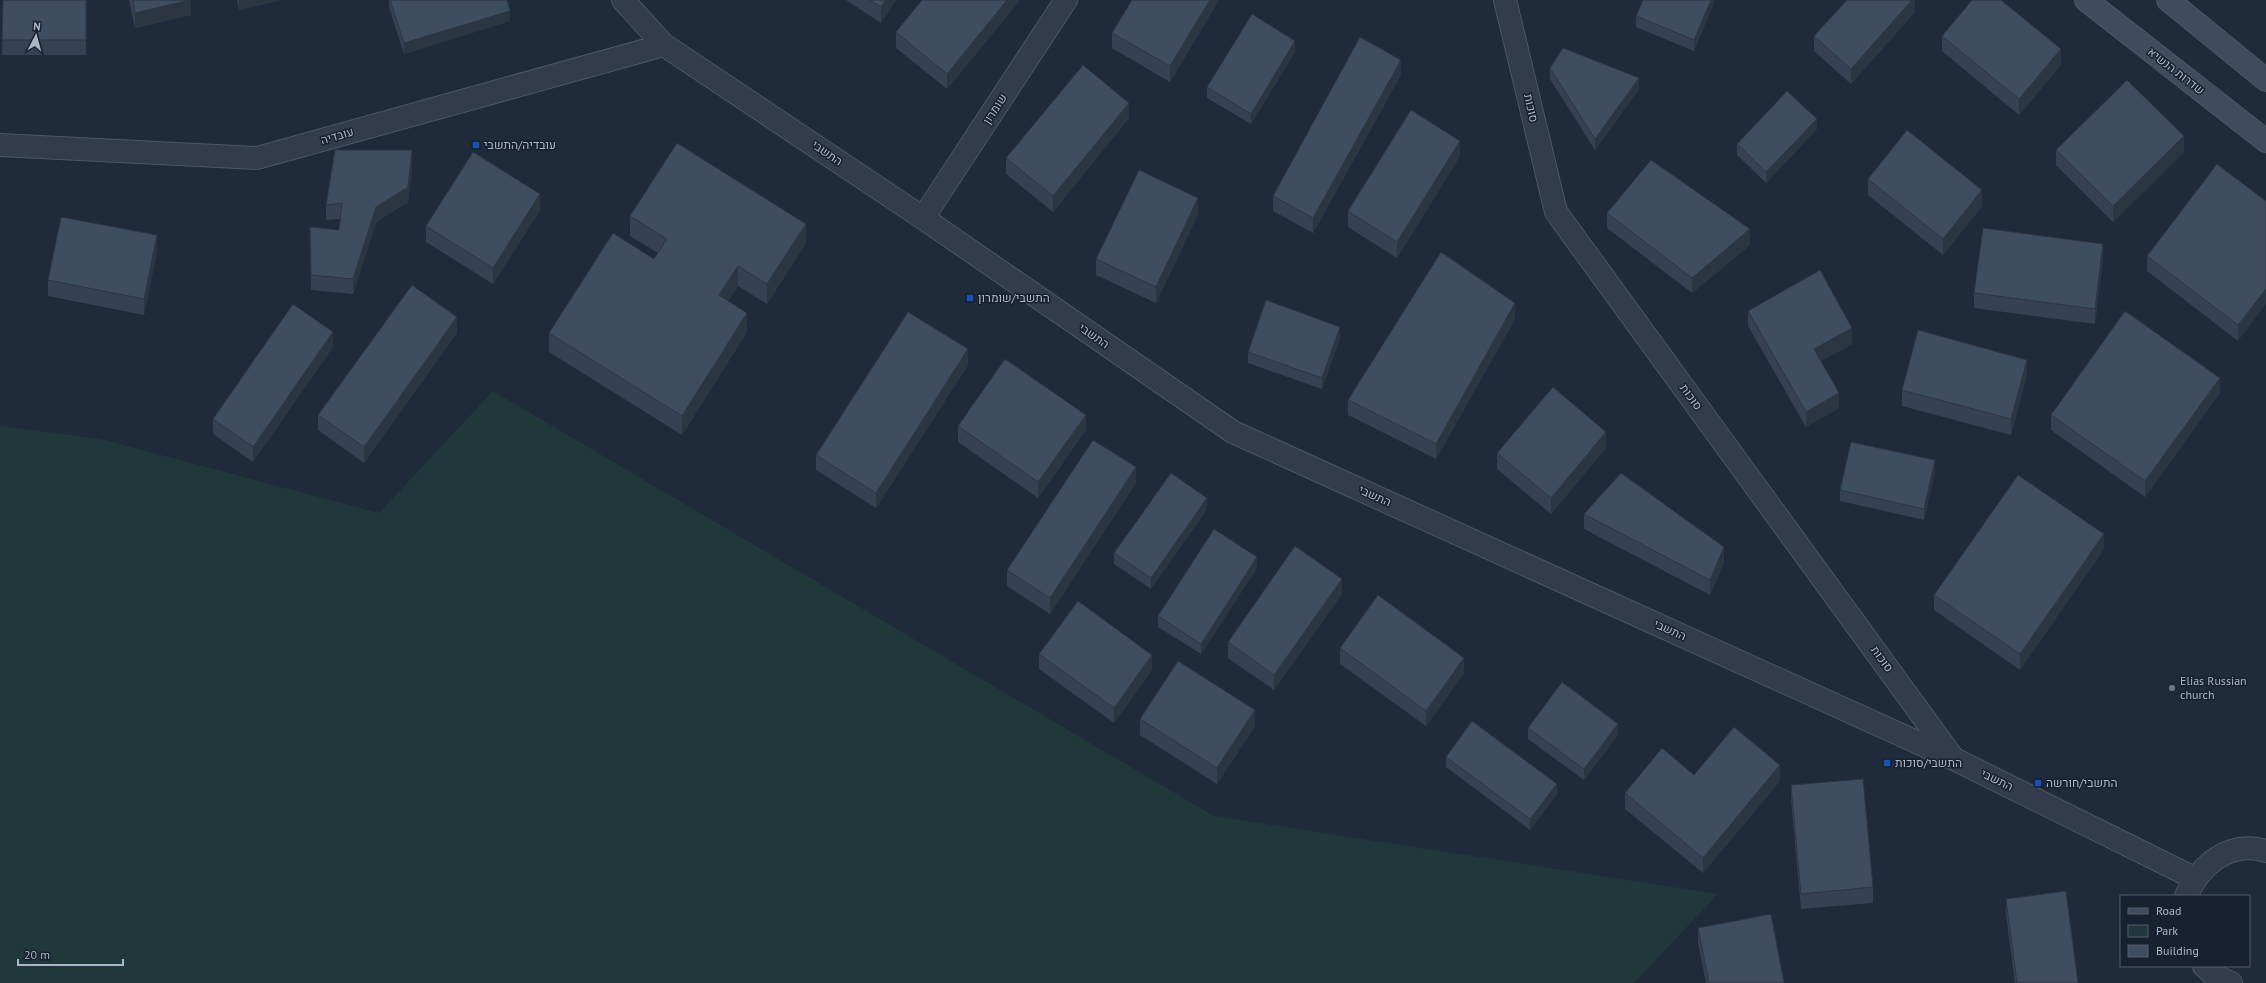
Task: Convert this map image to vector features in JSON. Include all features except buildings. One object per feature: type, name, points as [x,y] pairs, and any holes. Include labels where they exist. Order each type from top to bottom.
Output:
[{"type":"street","name":"התשבי","points":[[623,0],[664,45],[923,218],[1234,432],[1954,759],[2190,887]]},
{"type":"street","name":"שומרון","points":[[923,218],[1066,0]]},
{"type":"street","name":"סוכות","points":[[1505,0],[1556,212],[1954,759]]},
{"type":"street","name":"שדרות הנשיא","points":[[2086,0],[2266,141]]},
{"type":"street","points":[[2168,0],[2266,80]]},
{"type":"street","name":"עובדיה","points":[[0,144],[257,158],[664,45]]},
{"type":"street","points":[[2190,887],[2208,864],[2224,854],[2242,849],[2266,851]]},
{"type":"green space","points":[[493,391],[1214,816],[1718,894],[1634,983],[0,983],[0,426],[101,439],[379,513]]},
{"type":"place","name":"עובדיה/התשבי","points":[[476,145]]},
{"type":"place","name":"התשבי/שומרון","points":[[970,298]]},
{"type":"place","name":"Elias Russian church","points":[[2172,688]]},
{"type":"place","name":"התשבי/סוכות","points":[[1887,763]]},
{"type":"place","name":"התשבי/חורשה","points":[[2038,783]]}]
